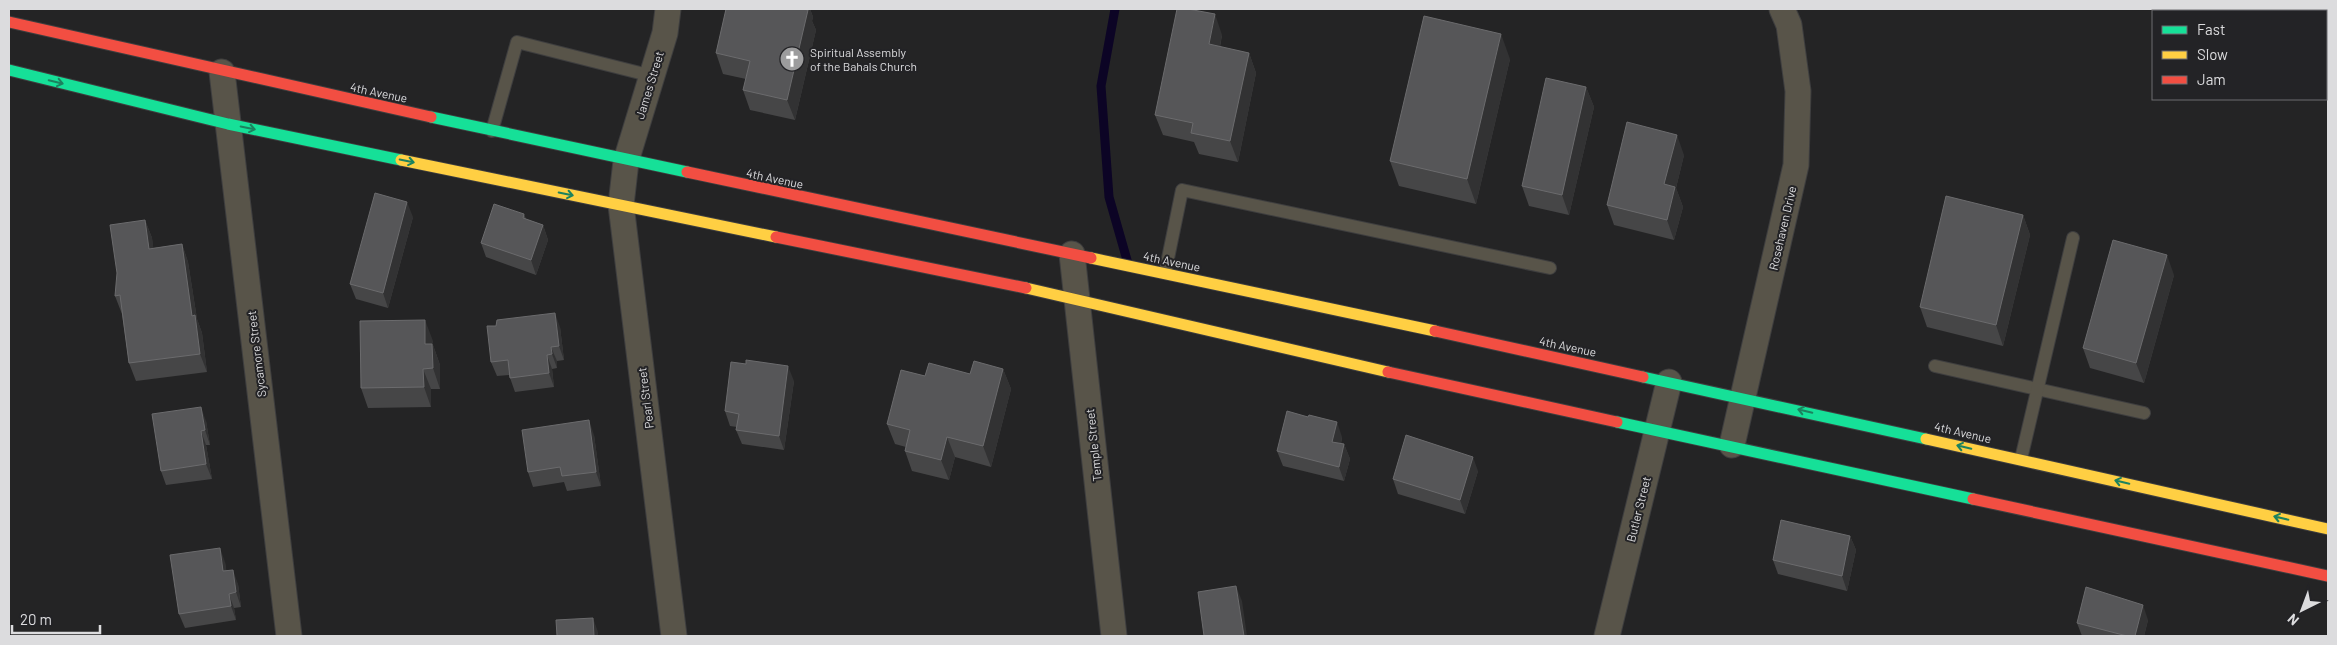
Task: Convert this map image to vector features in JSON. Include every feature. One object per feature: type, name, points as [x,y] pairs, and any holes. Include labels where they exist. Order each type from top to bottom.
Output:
[{"type":"main road","name":"4th Avenue","points":[[9,22],[222,72],[492,131],[1742,397],[2328,528]]},
{"type":"main road","points":[[9,70],[228,124],[1077,299],[1328,359],[1732,445],[2328,576]]},
{"type":"street","name":"James Street","points":[[626,160],[665,34],[668,9]]},
{"type":"street","name":"Rosehaven Drive","points":[[1732,445],[1796,165],[1798,91],[1790,24],[1782,9]]},
{"type":"street","name":"Sycamore Street","points":[[222,72],[289,636]]},
{"type":"street","name":"Pearl Street","points":[[626,160],[621,205],[674,636]]},
{"type":"street","name":"Temple Street","points":[[1072,254],[1114,636]]},
{"type":"street","name":"Butler Street","points":[[1607,636],[1669,382]]},
{"type":"lane","points":[[492,131],[517,42],[652,76]]},
{"type":"lane","points":[[1165,273],[1182,190],[1550,268]]},
{"type":"lane","points":[[2021,459],[2073,238]]},
{"type":"lane","points":[[1935,366],[2144,413]]},
{"type":"building","points":[[726,9],[808,10],[787,100],[743,90],[750,61],[716,53]]},
{"type":"building","points":[[1177,9],[1215,14],[1209,44],[1249,53],[1230,141],[1191,133],[1193,123],[1155,115]]},
{"type":"building","points":[[1424,16],[1501,34],[1467,179],[1390,161]]},
{"type":"building","points":[[1546,78],[1586,87],[1562,195],[1522,186]]},
{"type":"building","points":[[1627,122],[1677,135],[1664,184],[1675,187],[1667,220],[1607,205]]},
{"type":"building","points":[[375,193],[407,202],[383,293],[350,284]]},
{"type":"building","points":[[1946,196],[2023,215],[1996,325],[1920,307]]},
{"type":"building","points":[[494,204],[524,214],[523,218],[543,225],[531,260],[481,243]]},
{"type":"building","points":[[145,220],[149,249],[182,244],[192,316],[195,315],[200,354],[129,363],[120,295],[115,296],[117,273],[110,225]]},
{"type":"building","points":[[2113,240],[2167,255],[2136,363],[2083,348]]},
{"type":"building","points":[[555,313],[559,346],[551,347],[552,354],[547,355],[549,373],[510,378],[508,360],[491,362],[487,326],[496,326],[497,320]]},
{"type":"building","points":[[425,320],[425,344],[432,344],[433,368],[423,369],[424,387],[361,388],[360,321]]},
{"type":"building","points":[[746,360],[788,366],[779,436],[736,430],[739,414],[725,411],[731,362],[746,364]]},
{"type":"building","points":[[974,361],[1003,369],[983,446],[947,437],[941,460],[905,451],[910,430],[887,424],[901,370],[925,376],[929,363],[970,374]]},
{"type":"building","points":[[201,407],[205,430],[201,431],[206,464],[161,471],[152,414]]},
{"type":"building","points":[[1287,411],[1337,422],[1332,442],[1344,444],[1339,467],[1277,451]]},
{"type":"building","points":[[589,420],[596,472],[562,476],[560,467],[528,472],[522,430]]},
{"type":"building","points":[[1406,435],[1473,457],[1460,500],[1393,479]]},
{"type":"building","points":[[1781,520],[1850,536],[1842,576],[1773,560]]},
{"type":"building","points":[[220,548],[223,571],[233,570],[236,592],[229,594],[231,606],[179,614],[170,555]]},
{"type":"building","points":[[1236,586],[1244,636],[1204,636],[1198,592]]},
{"type":"building","points":[[2086,587],[2143,605],[2135,636],[2127,636],[2077,623]]},
{"type":"building","points":[[593,618],[594,636],[557,636],[556,620]]},
{"type":"waterway","points":[[1115,9],[1101,86],[1109,197],[1127,260]]},
{"type":"traffic: fast","points":[[9,70],[228,124],[401,160]]},
{"type":"traffic: fast","points":[[431,117],[687,172]]},
{"type":"traffic: fast","points":[[1643,377],[1926,439]]},
{"type":"traffic: fast","points":[[1617,422],[1973,499]]},
{"type":"traffic: slow","points":[[401,160],[776,237]]},
{"type":"traffic: slow","points":[[1091,258],[1435,331]]},
{"type":"traffic: slow","points":[[1026,288],[1388,372]]},
{"type":"traffic: slow","points":[[1926,439],[2328,529]]},
{"type":"traffic: jam","points":[[9,22],[431,117]]},
{"type":"traffic: jam","points":[[687,172],[1091,258]]},
{"type":"traffic: jam","points":[[776,237],[1026,288]]},
{"type":"traffic: jam","points":[[1435,331],[1643,377]]},
{"type":"traffic: jam","points":[[1388,372],[1617,422]]},
{"type":"traffic: jam","points":[[1973,499],[2328,576]]},
{"type":"place","name":"Spiritual Assembly of the Bahals Church","points":[[792,59]]}]
